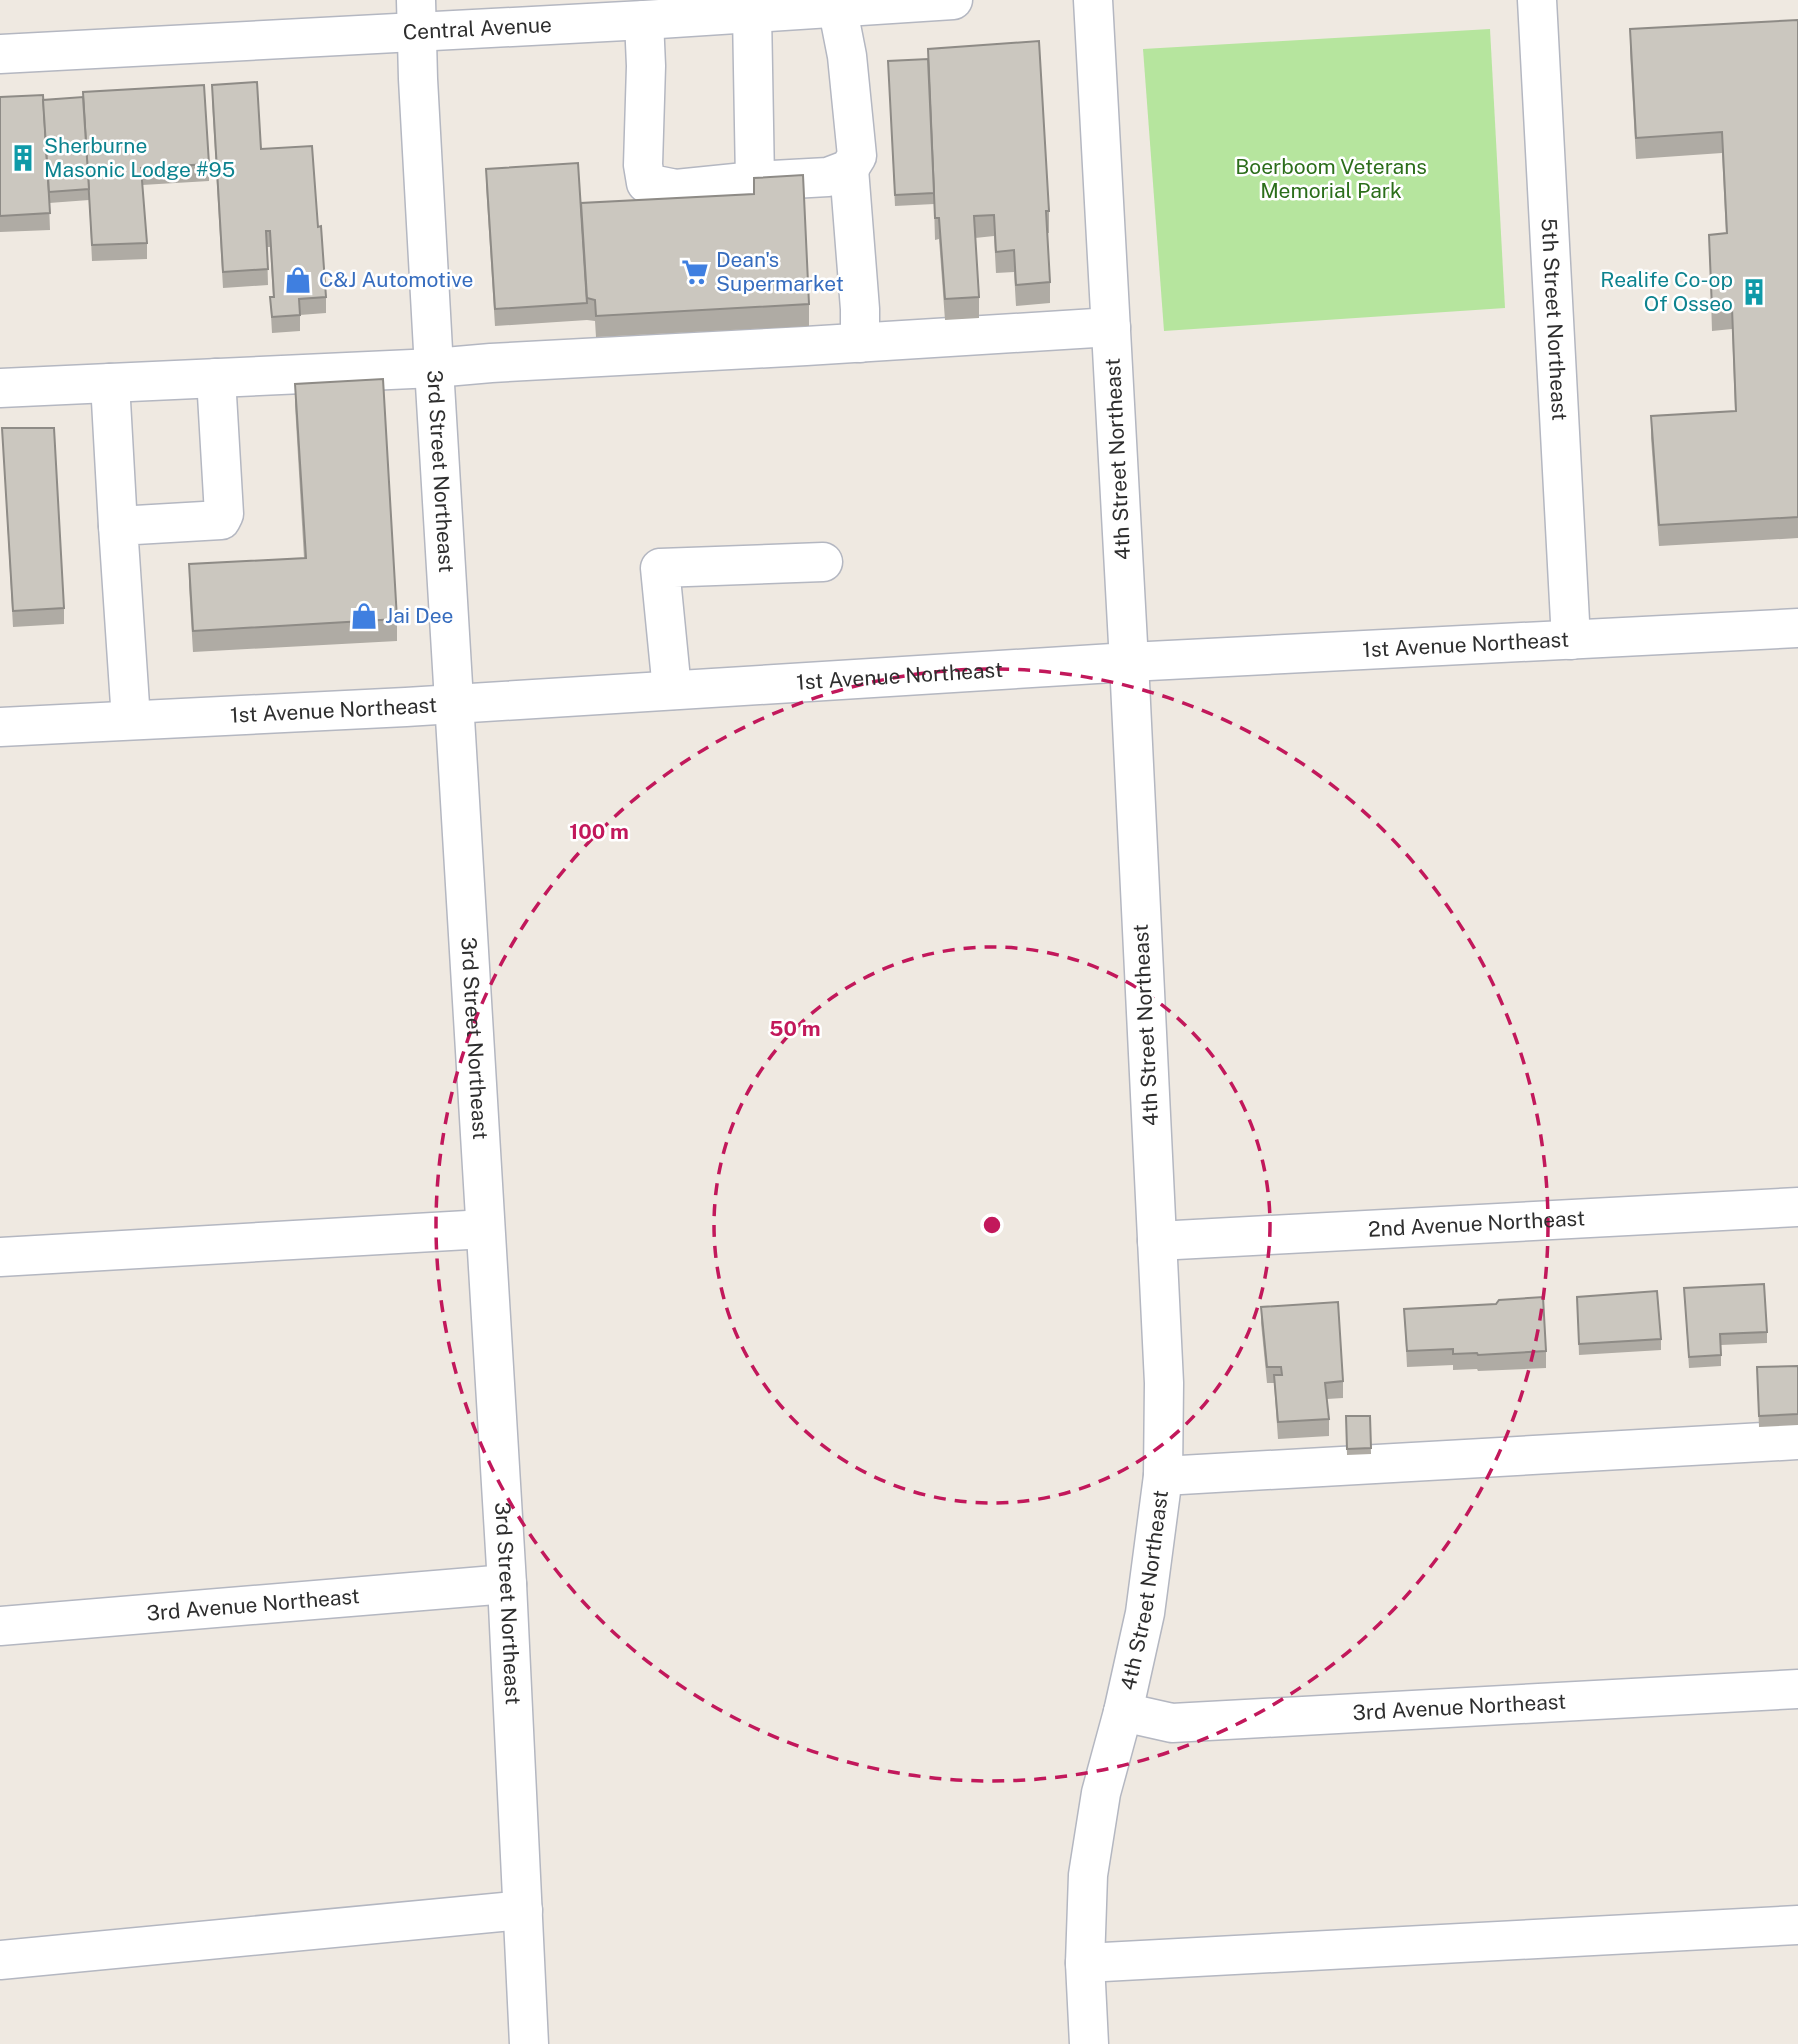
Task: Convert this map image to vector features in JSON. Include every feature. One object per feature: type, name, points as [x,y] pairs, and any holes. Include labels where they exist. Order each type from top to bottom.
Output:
[{"type":"street","name":"Central Avenue","points":[[0,54],[417,16],[644,20],[836,4],[953,0]]},
{"type":"street","name":"4th Street Northeast","points":[[1089,2044],[1085,1963],[1088,1875],[1101,1793],[1123,1712],[1145,1613],[1163,1476],[1164,1383],[1093,0]]},
{"type":"street","name":"5th Street Northeast","points":[[1537,0],[1571,640]]},
{"type":"street","points":[[836,4],[847,56],[857,156],[849,169],[860,342]]},
{"type":"street","points":[[752,13],[755,181]]},
{"type":"street","name":"3rd Street Northeast","points":[[417,16],[418,79],[453,704],[507,1584],[529,2044]]},
{"type":"street","points":[[644,20],[646,66],[642,164],[646,183],[676,189],[828,177],[849,169]]},
{"type":"street","points":[[0,388],[434,368],[1111,327]]},
{"type":"street","points":[[118,526],[221,520],[224,514],[216,378]]},
{"type":"street","points":[[110,383],[131,720]]},
{"type":"street","points":[[673,691],[660,568],[823,562]]},
{"type":"street","name":"1st Avenue Northeast","points":[[0,727],[453,704],[1129,662],[1798,628]]},
{"type":"street","name":"2nd Avenue Northeast","points":[[1157,1241],[1798,1207]]},
{"type":"street","points":[[0,1257],[485,1229]]},
{"type":"street","points":[[1163,1476],[1798,1440]]},
{"type":"street","name":"3rd Avenue Northeast","points":[[0,1626],[507,1584]]},
{"type":"street","name":"3rd Avenue Northeast","points":[[1123,1712],[1172,1723],[1798,1689]]},
{"type":"street","points":[[0,1959],[523,1910]]},
{"type":"street","points":[[1085,1963],[1798,1925]]},
{"type":"green space","name":"Boerboom Veterans Memorial Park","points":[[1490,29],[1505,308],[1164,331],[1143,49]]},
{"type":"building","name":"Realife Co-op Of Osseo","points":[[1798,20],[1798,517],[1659,525],[1651,416],[1736,411],[1732,308],[1712,309],[1709,235],[1727,233],[1722,132],[1636,138],[1630,29]]},
{"type":"building","points":[[1039,41],[1049,211],[1046,211],[1050,282],[1016,285],[1014,250],[996,252],[994,215],[974,216],[979,297],[945,299],[939,218],[935,218],[928,49]]},
{"type":"building","points":[[928,59],[934,193],[895,195],[888,61]]},
{"type":"building","points":[[257,82],[261,149],[312,146],[326,297],[299,299],[300,315],[272,317],[270,297],[274,297],[270,231],[266,231],[268,269],[223,272],[212,85]]},
{"type":"building","points":[[204,85],[209,164],[141,168],[147,243],[92,245],[83,92]]},
{"type":"building","name":"Sherburne Masonic Lodge #95","points":[[43,95],[50,213],[0,216],[0,97]]},
{"type":"building","points":[[83,97],[89,189],[49,192],[43,100]]},
{"type":"building","points":[[578,163],[587,303],[495,309],[486,169]]},
{"type":"building","name":"Dean's Supermarket","points":[[803,175],[809,304],[596,316],[595,300],[587,298],[581,203],[754,194],[754,178]]},
{"type":"building","points":[[383,379],[397,619],[193,631],[189,564],[306,558],[295,384]]},
{"type":"building","points":[[2,428],[54,428],[64,608],[13,611]]},
{"type":"building","points":[[1764,1284],[1767,1332],[1720,1334],[1721,1355],[1689,1357],[1684,1288]]},
{"type":"building","points":[[1657,1291],[1661,1339],[1579,1344],[1577,1297]]},
{"type":"building","points":[[1543,1297],[1546,1351],[1478,1355],[1453,1354],[1453,1349],[1407,1351],[1404,1309],[1496,1304],[1499,1300]]},
{"type":"building","points":[[1338,1302],[1343,1381],[1325,1383],[1329,1419],[1278,1422],[1274,1375],[1282,1375],[1281,1367],[1267,1367],[1261,1307]]},
{"type":"building","points":[[1798,1366],[1798,1414],[1759,1416],[1757,1367]]},
{"type":"building","points":[[1346,1416],[1370,1416],[1371,1448],[1347,1449]]},
{"type":"place","name":"Sherburne Masonic Lodge #95","points":[[23,158]]},
{"type":"place","name":"Dean's Supermarket","points":[[695,272]]},
{"type":"place","name":"C&J Automotive","points":[[298,280]]},
{"type":"place","name":"Realife Co-op Of Osseo","points":[[1754,292]]},
{"type":"place","name":"Jai Dee","points":[[364,616]]}]
